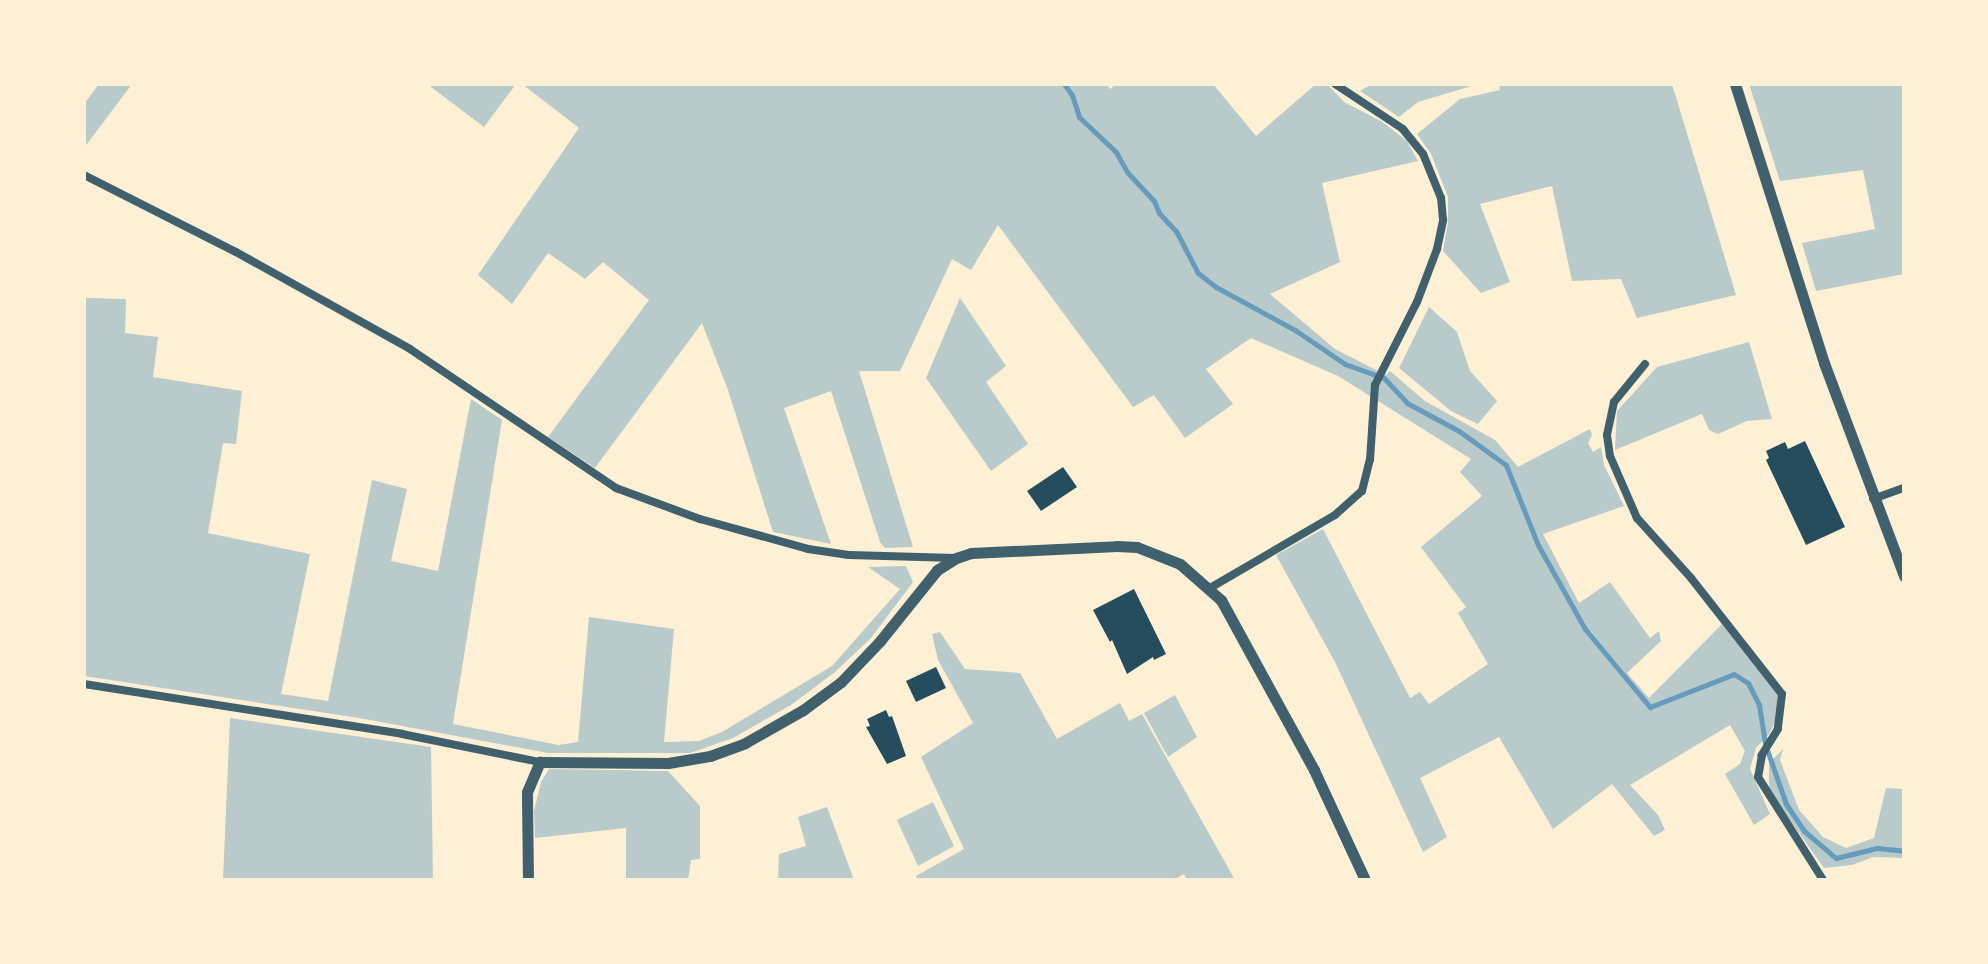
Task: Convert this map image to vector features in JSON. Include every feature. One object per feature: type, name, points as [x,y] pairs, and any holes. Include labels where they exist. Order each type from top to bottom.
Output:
[{"type":"street","points":[[1210,588],[1335,515],[1362,491],[1370,460],[1375,385],[1434,261],[1443,220],[1441,198],[1430,166],[1403,129],[1335,84]]},
{"type":"street","points":[[1735,84],[1824,363],[1904,576]]},
{"type":"street","points":[[84,175],[236,252],[410,349],[581,467],[639,499],[808,549],[849,555],[956,558]]},
{"type":"street","points":[[1645,364],[1614,402],[1607,435],[1610,456],[1637,518],[1691,578],[1782,694],[1778,729],[1762,755],[1758,777],[1823,880]]},
{"type":"street","points":[[1873,499],[1904,488]]},
{"type":"street","points":[[84,684],[402,734],[540,762],[668,763],[710,756],[745,743],[803,710],[841,682],[880,641],[931,576],[956,558],[971,553],[1137,547],[1180,564],[1210,588],[1231,613],[1273,691],[1365,880]]},
{"type":"street","points":[[528,880],[527,792],[540,762]]},
{"type":"shaded area","points":[[99,84],[132,84],[84,148],[84,104]]},
{"type":"shaded area","points":[[427,84],[516,84],[484,127]]},
{"type":"shaded area","points":[[522,84],[1107,84],[1110,89],[1117,84],[1213,84],[1256,136],[1316,84],[1327,84],[1344,102],[1381,121],[1407,141],[1418,161],[1322,183],[1340,262],[1270,294],[1335,349],[1386,375],[1390,371],[1425,401],[1495,440],[1518,467],[1590,429],[1592,435],[1588,443],[1593,452],[1601,447],[1604,465],[1624,506],[1543,534],[1579,603],[1610,582],[1650,638],[1659,631],[1661,641],[1627,673],[1649,698],[1722,624],[1778,695],[1776,719],[1770,733],[1756,748],[1750,769],[1770,814],[1754,825],[1725,774],[1740,764],[1745,751],[1730,725],[1630,785],[1658,815],[1665,830],[1654,836],[1612,784],[1553,829],[1499,737],[1420,778],[1447,837],[1423,852],[1335,662],[1276,555],[1323,529],[1410,698],[1420,692],[1429,704],[1488,664],[1458,613],[1466,607],[1421,547],[1482,496],[1460,472],[1471,459],[1338,376],[1251,338],[1206,369],[1233,404],[1185,438],[1154,395],[1133,407],[998,225],[971,270],[952,259],[900,371],[859,371],[913,547],[885,548],[880,542],[831,391],[784,408],[831,544],[773,532],[728,390],[702,323],[595,468],[548,437],[649,300],[603,262],[585,279],[548,253],[512,304],[478,275],[579,128]]},
{"type":"shaded area","points":[[1372,84],[1478,84],[1418,102],[1399,117],[1360,91]]},
{"type":"shaded area","points":[[1499,84],[1672,84],[1736,295],[1637,318],[1621,279],[1572,281],[1552,186],[1480,204],[1510,282],[1481,293],[1443,251],[1448,197],[1431,154],[1417,134],[1460,99],[1500,90]]},
{"type":"shaded area","points":[[1749,84],[1904,84],[1904,274],[1816,291],[1802,243],[1875,229],[1863,170],[1780,181]]},
{"type":"shaded area","points":[[86,298],[126,299],[125,333],[158,337],[153,377],[242,391],[236,444],[223,443],[208,533],[310,554],[281,694],[328,701],[372,480],[407,489],[391,561],[438,571],[471,399],[502,420],[453,724],[559,745],[578,742],[589,617],[674,629],[664,742],[699,741],[722,732],[832,666],[900,589],[868,567],[906,566],[913,582],[871,638],[835,672],[791,705],[733,738],[690,753],[548,753],[359,718],[84,676]]},
{"type":"shaded area","points":[[960,298],[1006,366],[986,382],[1028,444],[991,471],[926,378]]},
{"type":"shaded area","points":[[1429,307],[1457,332],[1470,371],[1497,401],[1478,424],[1451,411],[1399,368]]},
{"type":"shaded area","points":[[1749,342],[1772,419],[1747,421],[1718,434],[1709,430],[1702,414],[1615,450],[1617,411],[1657,367]]},
{"type":"shaded area","points":[[940,632],[965,669],[1020,673],[1057,739],[1120,703],[1129,721],[1142,714],[1235,880],[1187,880],[1184,874],[1173,880],[917,880],[916,876],[964,849],[921,757],[973,723],[938,660],[932,634]]},
{"type":"shaded area","points":[[1175,695],[1197,737],[1168,757],[1144,713]]},
{"type":"shaded area","points":[[230,718],[431,747],[433,880],[223,880]]},
{"type":"shaded area","points":[[1783,749],[1780,760],[1799,810],[1823,837],[1846,848],[1874,838],[1886,788],[1904,789],[1904,858],[1873,857],[1852,865],[1824,868],[1769,791],[1769,763]]},
{"type":"shaded area","points":[[549,769],[668,771],[700,806],[700,859],[691,860],[688,880],[626,880],[626,828],[535,838],[534,811],[541,782]]},
{"type":"shaded area","points":[[933,802],[954,846],[918,866],[897,820]]},
{"type":"shaded area","points":[[827,807],[854,880],[778,880],[779,854],[806,846],[798,817]]},
{"type":"building","points":[[1805,441],[1845,527],[1806,545],[1766,460],[1769,458],[1766,451],[1785,442],[1788,449]]},
{"type":"building","points":[[1063,467],[1077,487],[1041,511],[1027,491]]},
{"type":"building","points":[[1134,589],[1166,654],[1154,660],[1153,657],[1127,674],[1112,640],[1110,642],[1093,610]]},
{"type":"building","points":[[936,667],[946,688],[916,702],[906,681]]},
{"type":"building","points":[[886,710],[889,717],[892,716],[906,756],[887,764],[866,727],[870,726],[867,719]]},
{"type":"waterway","points":[[1064,84],[1072,95],[1079,117],[1116,152],[1127,172],[1154,201],[1159,213],[1176,231],[1198,273],[1216,287],[1295,330],[1345,364],[1384,378],[1407,403],[1459,431],[1506,465],[1538,545],[1585,629],[1650,707],[1734,674],[1748,683],[1759,705],[1765,744],[1786,804],[1804,831],[1836,858],[1877,848],[1904,851]]}]
